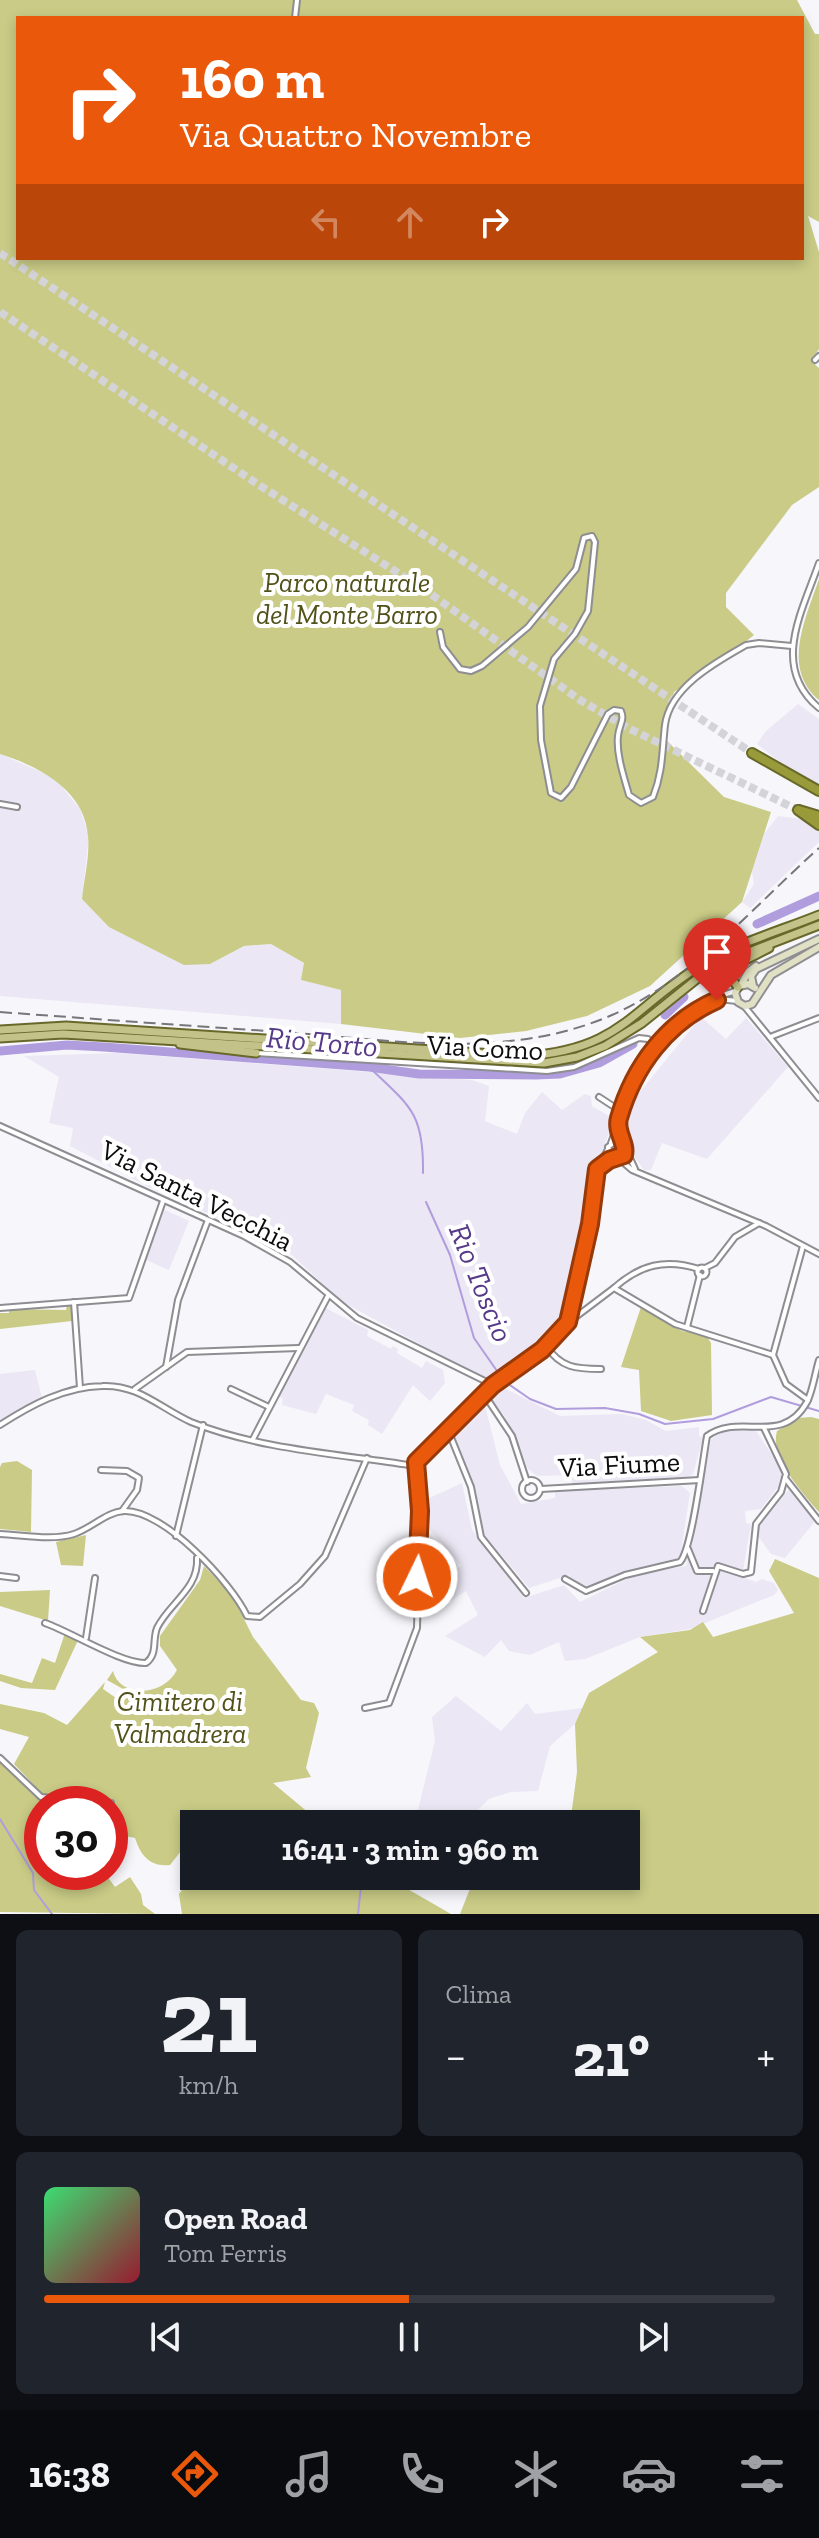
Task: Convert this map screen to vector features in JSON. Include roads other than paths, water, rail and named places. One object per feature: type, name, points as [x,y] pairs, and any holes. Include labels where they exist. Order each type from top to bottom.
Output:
[{"type":"highway","points":[[752,753],[819,790]]},
{"type":"highway","points":[[819,816],[798,810],[819,825]]},
{"type":"main road","points":[[5,1036],[66,1026],[525,1056],[553,1055],[576,1050],[618,1031],[709,960],[819,913]]},
{"type":"main road","points":[[5,1036],[63,1034],[544,1063],[577,1057],[605,1046],[642,1023],[713,966],[815,926]]},
{"type":"main road","points":[[739,988],[730,977],[734,964],[815,926]]},
{"type":"main road","points":[[0,1030],[5,1036]]},
{"type":"main road","points":[[158,1039],[199,1049],[256,1053]]},
{"type":"street","points":[[440,632],[443,647],[459,668],[469,671],[482,666],[540,614],[579,565],[585,537],[593,536],[590,604],[575,634],[554,659],[540,706],[541,740],[551,793],[561,798],[572,786],[608,714],[614,710],[621,711],[623,717],[617,740],[621,763],[628,793],[639,803],[652,798],[663,771],[666,720],[680,692],[746,645],[792,646]]},
{"type":"street","points":[[819,563],[792,646],[797,681],[819,708]]},
{"type":"street","points":[[0,804],[17,807]]},
{"type":"street","points":[[757,1018],[752,973],[819,939]]},
{"type":"street","points":[[717,1000],[740,1003],[756,999],[776,971],[819,947]]},
{"type":"street","points":[[764,966],[750,969],[739,988],[740,1003],[757,1018],[819,1098]]},
{"type":"street","points":[[568,1322],[590,1224],[597,1169],[653,1047],[680,1019],[739,988],[766,983]]},
{"type":"street","points":[[770,1037],[819,1018]]},
{"type":"street","name":"Via Como","points":[[256,1053],[523,1071],[574,1067],[639,1038],[648,1039],[653,1047]]},
{"type":"street","points":[[599,1097],[621,1114],[625,1152],[640,1173]]},
{"type":"street","name":"Via Santa Vecchia","points":[[0,1126],[78,1158],[290,1262],[357,1318],[493,1385]]},
{"type":"street","points":[[611,1143],[623,1143]]},
{"type":"street","points":[[608,1149],[615,1158],[640,1173],[759,1223],[819,1254]]},
{"type":"street","points":[[597,1169],[625,1152]]},
{"type":"street","points":[[0,1308],[129,1298],[163,1201]]},
{"type":"street","points":[[166,1367],[178,1300],[208,1220]]},
{"type":"street","points":[[0,1424],[50,1397],[103,1385],[135,1389],[203,1425],[253,1440],[409,1465],[416,1462],[493,1385],[546,1346],[568,1322],[614,1288],[646,1266],[668,1263],[701,1271],[715,1263],[735,1237],[759,1223]]},
{"type":"street","points":[[803,1246],[773,1355],[786,1384],[807,1401]]},
{"type":"street","points":[[686,1328],[701,1271]]},
{"type":"street","points":[[614,1288],[686,1328],[773,1355]]},
{"type":"street","points":[[253,1440],[328,1296]]},
{"type":"street","points":[[74,1302],[80,1388]]},
{"type":"street","points":[[546,1346],[553,1357],[572,1368],[601,1369]]},
{"type":"street","points":[[135,1389],[187,1352],[299,1348]]},
{"type":"street","points":[[565,1579],[578,1590],[586,1591],[646,1569],[674,1565],[685,1557],[707,1436],[720,1426],[764,1428],[786,1423],[807,1401],[819,1360]]},
{"type":"street","points":[[231,1389],[269,1407]]},
{"type":"street","name":"Via Fiume","points":[[484,1394],[512,1436],[527,1482]]},
{"type":"street","points":[[176,1536],[203,1425]]},
{"type":"street","points":[[703,1611],[718,1566],[743,1574],[751,1572],[756,1524],[781,1492],[785,1478],[783,1466],[764,1428]]},
{"type":"street","points":[[448,1430],[471,1487],[481,1537],[526,1593]]},
{"type":"street","points":[[122,1511],[140,1514],[189,1544],[197,1558],[225,1582],[247,1616],[260,1617],[300,1584],[325,1556],[367,1458]]},
{"type":"street","points":[[365,1708],[389,1703],[417,1628],[420,1511],[416,1462]]},
{"type":"street","points":[[0,1534],[72,1535],[122,1511],[137,1490],[139,1478],[127,1471],[101,1470]]},
{"type":"street","points":[[785,1478],[819,1521]]},
{"type":"street","name":"Via Fiume","points":[[541,1489],[700,1480]]},
{"type":"street","points":[[533,1481],[541,1489],[536,1497],[526,1497],[522,1491],[527,1482],[533,1481]]},
{"type":"street","points":[[688,1549],[697,1571],[713,1571]]},
{"type":"street","points":[[45,1623],[86,1638],[118,1657],[142,1663],[153,1655],[158,1627],[192,1583],[197,1558]]},
{"type":"street","points":[[0,1576],[16,1578]]},
{"type":"street","points":[[86,1638],[95,1578]]},
{"type":"street","points":[[0,1758],[29,1786]]},
{"type":"waterway","name":"Rio Torto","points":[[757,924],[819,896]]},
{"type":"waterway","name":"Rio Torto","points":[[665,1015],[684,997]]},
{"type":"waterway","name":"Rio Torto","points":[[0,1051],[67,1045],[369,1067],[419,1074],[536,1075],[560,1074],[599,1063],[633,1044]]},
{"type":"waterway","name":"Rio Toscio","points":[[369,1067],[412,1112],[421,1137],[423,1173]]},
{"type":"waterway","name":"Rio Toscio","points":[[426,1202],[450,1255],[474,1338],[504,1381],[530,1399],[556,1409],[605,1408],[639,1414],[665,1424],[713,1419],[771,1397],[819,1411]]},
{"type":"waterway","points":[[0,1819],[33,1873],[34,1890],[52,1914]]},
{"type":"waterway","points":[[358,1914],[361,1890]]},
{"type":"tunnel","points":[[0,253],[752,753]]},
{"type":"tunnel","points":[[0,312],[259,485],[425,590],[580,700],[628,728],[798,810]]},
{"type":"railway","points":[[0,1012],[408,1042],[491,1043],[532,1038],[572,1029],[612,1015],[669,982],[722,940],[819,848]]},
{"type":"park label","name":"Parco naturale del Monte Barro","points":[[347,598]]},
{"type":"park label","name":"Cimitero di Valmadrera","points":[[180,1717]]}]
